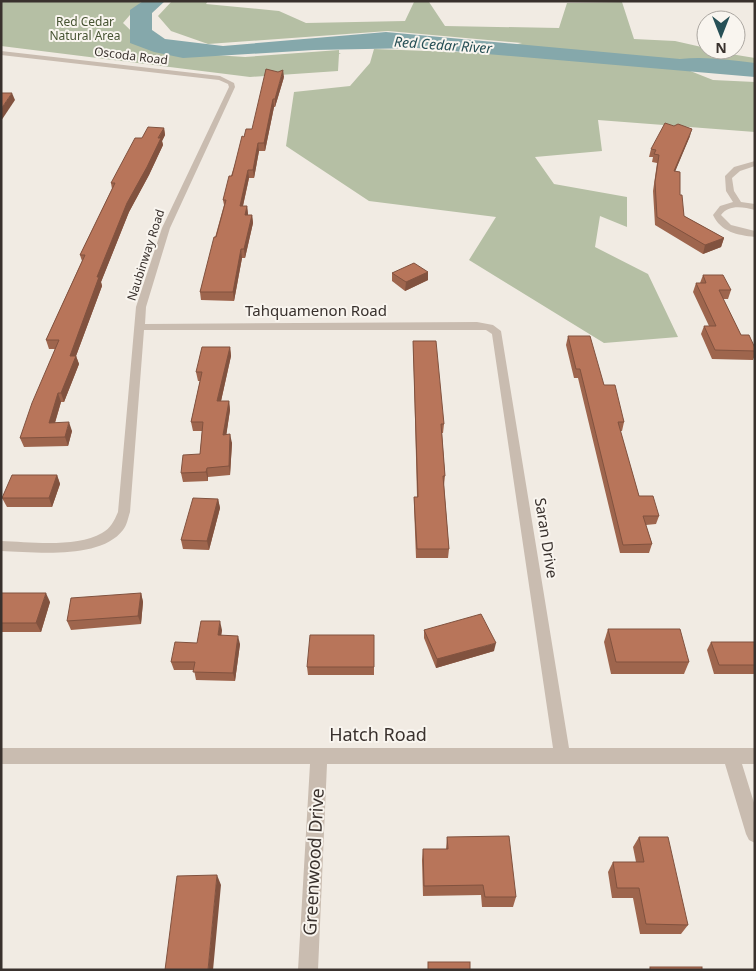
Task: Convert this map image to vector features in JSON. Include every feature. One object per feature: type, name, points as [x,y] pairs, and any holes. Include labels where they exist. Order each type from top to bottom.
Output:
[{"type":"street","name":"Oscoda Road","points":[[1,53],[210,77],[229,81]]},
{"type":"street","name":"Naubinway Road","points":[[1,546],[83,546],[96,543],[111,535],[124,517],[141,307],[166,228],[197,158],[232,88],[229,81]]},
{"type":"street","points":[[739,205],[730,191],[728,178],[737,168],[755,163]]},
{"type":"street","points":[[755,207],[739,205],[721,209],[717,215],[718,219],[732,230],[755,234]]},
{"type":"street","name":"Tahquamenon Road","points":[[139,327],[477,325],[492,329]]},
{"type":"street","name":"Saran Drive","points":[[492,329],[499,338],[562,755]]},
{"type":"street","name":"Greenwood Drive","points":[[308,970],[319,755]]},
{"type":"street","name":"Hatch Road","points":[[1,756],[755,756]]},
{"type":"street","points":[[731,756],[755,834]]},
{"type":"green space","name":"Red Cedar Natural Area","points":[[1,1],[142,1],[123,23],[152,51],[245,57],[339,50],[339,53],[341,53],[339,54],[338,71],[250,77],[1,46]]},
{"type":"green space","points":[[172,1],[208,1],[206,4],[279,11],[306,23],[405,21],[414,2],[429,2],[445,26],[559,28],[567,3],[622,2],[634,39],[675,41],[696,46],[696,60],[746,60],[746,57],[755,58],[755,65],[660,59],[713,80],[755,82],[755,132],[598,120],[602,151],[535,157],[554,184],[627,197],[627,227],[600,216],[595,247],[648,274],[678,337],[604,343],[469,260],[496,217],[369,201],[286,146],[294,92],[350,86],[370,63],[374,49],[482,53],[522,43],[388,31],[208,44],[171,31],[158,16]]},
{"type":"water","name":"Red Cedar River","points":[[143,1],[165,1],[152,13],[152,30],[165,39],[223,46],[386,32],[680,59],[696,58],[696,60],[727,60],[755,63],[755,77],[417,48],[314,50],[183,58],[154,52],[130,43],[130,10]]},
{"type":"building","points":[[266,69],[278,72],[283,70],[275,99],[273,99],[264,143],[258,143],[253,170],[248,170],[240,206],[247,206],[245,215],[252,215],[244,249],[241,249],[233,292],[200,292],[226,200],[223,200],[229,176],[232,176],[242,136],[244,137],[246,129],[252,129]]},
{"type":"building","points":[[1,93],[12,93],[1,109]]},
{"type":"building","points":[[665,123],[674,126],[678,124],[692,129],[674,171],[680,172],[680,195],[682,195],[684,216],[724,238],[705,245],[657,217],[655,182],[659,155],[654,154],[656,150],[651,149]]},
{"type":"building","points":[[148,127],[164,128],[158,138],[161,138],[147,167],[127,203],[97,277],[99,277],[70,356],[76,356],[61,393],[58,393],[49,423],[69,422],[65,437],[20,438],[32,403],[59,340],[46,340],[85,255],[80,255],[115,183],[111,183],[135,138],[142,138]]},
{"type":"building","points":[[414,263],[428,272],[406,282],[392,273]]},
{"type":"building","points":[[703,275],[723,275],[731,290],[719,290],[741,335],[749,335],[755,351],[715,350],[704,326],[716,326],[696,283],[706,283]]},
{"type":"building","points":[[568,336],[590,336],[604,385],[615,385],[624,422],[618,422],[639,496],[653,496],[659,516],[643,516],[652,544],[623,545],[580,369],[576,369]]},
{"type":"building","points":[[413,341],[436,341],[444,424],[441,424],[445,476],[443,476],[449,549],[417,549],[414,497],[418,497]]},
{"type":"building","points":[[202,347],[230,347],[217,401],[229,401],[223,435],[230,434],[229,466],[207,468],[206,472],[181,473],[183,455],[200,454],[203,422],[191,422],[202,372],[196,372]]},
{"type":"building","points":[[12,475],[57,475],[49,498],[2,498]]},
{"type":"building","points":[[193,498],[218,499],[207,541],[181,540]]},
{"type":"building","points":[[1,593],[46,593],[36,623],[1,623]]},
{"type":"building","points":[[141,593],[138,616],[67,621],[71,598]]},
{"type":"building","points":[[481,614],[496,643],[437,659],[424,630]]},
{"type":"building","points":[[201,621],[220,621],[218,635],[238,636],[233,673],[193,672],[195,662],[171,662],[175,642],[197,643]]},
{"type":"building","points":[[608,629],[680,629],[689,662],[616,662]]},
{"type":"building","points":[[310,635],[374,635],[374,667],[307,667]]},
{"type":"building","points":[[711,642],[755,642],[755,665],[719,665]]},
{"type":"building","points":[[509,836],[516,897],[485,897],[483,885],[424,886],[423,849],[448,849],[447,837]]},
{"type":"building","points":[[639,837],[668,837],[688,925],[646,924],[639,888],[617,888],[613,862],[644,862]]},
{"type":"building","points":[[217,875],[208,970],[165,970],[177,876]]},
{"type":"building","points":[[428,962],[470,962],[470,970],[428,970]]},
{"type":"building","points":[[650,967],[702,967],[702,970],[650,970]]}]
